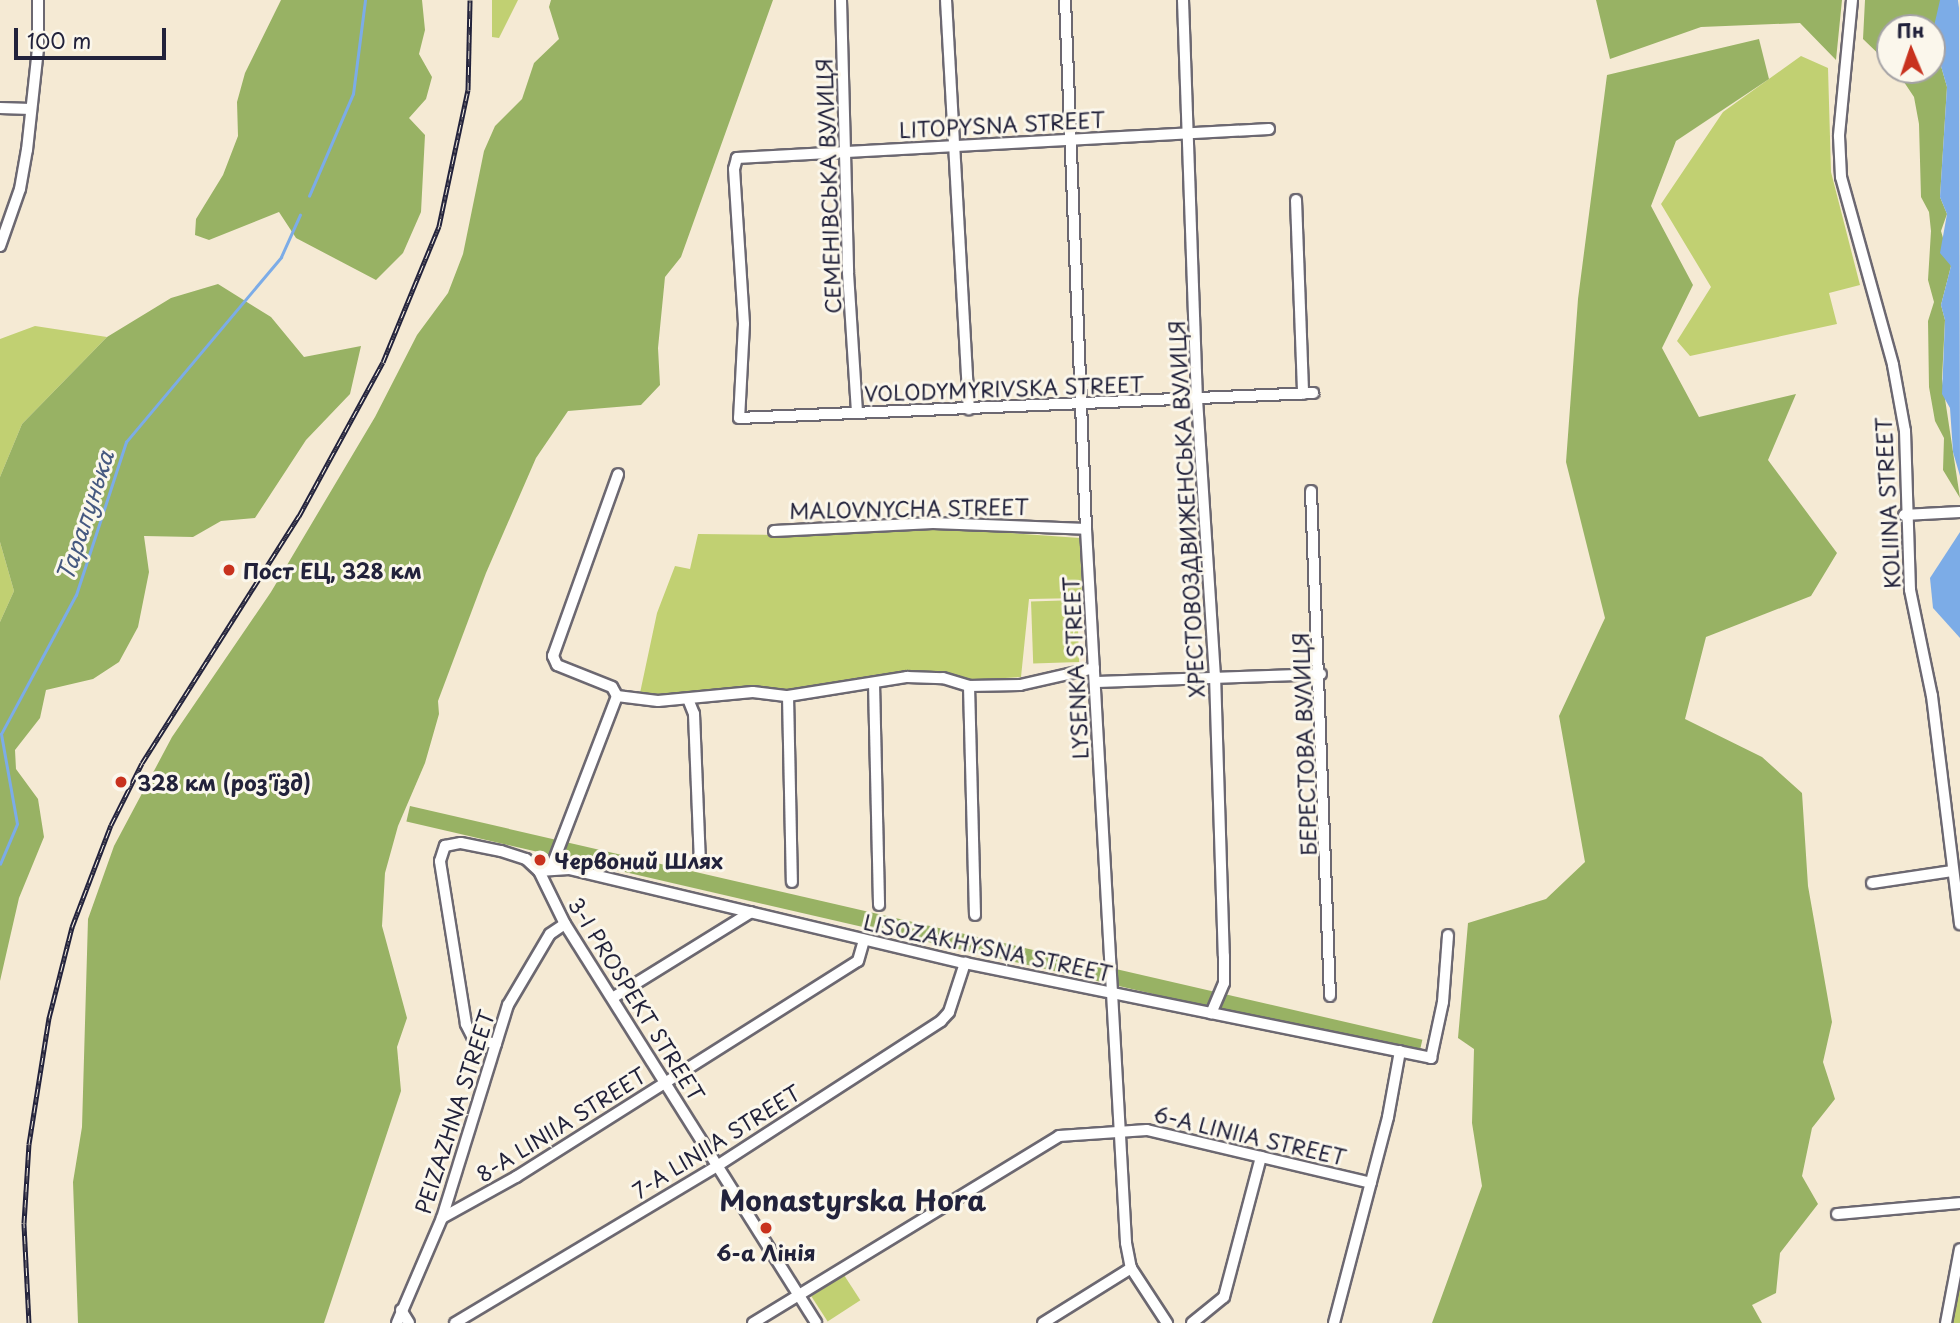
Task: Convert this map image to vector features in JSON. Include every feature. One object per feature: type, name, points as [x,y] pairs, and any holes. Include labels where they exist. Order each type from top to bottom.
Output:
[{"type":"street","points":[[0,246],[20,189],[31,109],[38,0]]},
{"type":"street","name":"СЕМЕНІВСЬКА ВУЛИЦЯ","points":[[841,0],[847,151],[848,273],[858,412]]},
{"type":"street","points":[[946,0],[956,146],[962,360],[969,410]]},
{"type":"street","name":"LYSENKA STREET","points":[[1065,0],[1086,529],[1130,1268]]},
{"type":"street","name":"ХРЕСТОВОЗДВИЖЕНСЬКА ВУЛИЦЯ","points":[[1183,0],[1197,399],[1215,675],[1224,956],[1224,983],[1211,1013]]},
{"type":"street","name":"KOLIINA STREET","points":[[1853,0],[1839,136],[1841,177],[1893,365],[1908,460],[1904,515],[1910,590],[1932,696],[1960,924]]},
{"type":"street","points":[[0,108],[31,109]]},
{"type":"street","name":"LITOPYSNA STREET","points":[[739,418],[744,324],[734,169],[737,158],[1189,136],[1269,129]]},
{"type":"street","name":"VOLODYMYRIVSKA STREET","points":[[739,418],[969,410],[1308,393],[1296,200]]},
{"type":"street","points":[[618,474],[552,656],[557,666],[615,692],[688,699],[753,692],[788,696],[929,677],[969,686],[1020,685],[1094,668]]},
{"type":"street","name":"БЕРЕСТОВА ВУЛИЦЯ","points":[[1311,491],[1321,674],[1330,996]]},
{"type":"street","points":[[1904,515],[1960,512]]},
{"type":"street","name":"MALOVNYCHA STREET","points":[[774,531],[933,523],[1086,529]]},
{"type":"street","points":[[1096,682],[1215,675],[1321,674]]},
{"type":"street","points":[[874,683],[879,905]]},
{"type":"street","points":[[969,686],[975,915]]},
{"type":"street","points":[[551,868],[615,692]]},
{"type":"street","points":[[788,696],[792,882]]},
{"type":"street","points":[[688,699],[694,714],[700,863]]},
{"type":"street","points":[[496,1044],[473,1038],[466,1024],[440,861],[445,846],[461,844],[526,859],[539,871]]},
{"type":"street","name":"LISOZAKHYSNA STREET","points":[[539,871],[551,868],[965,963],[1431,1058],[1443,1002],[1448,935]]},
{"type":"street","name":"3-I PROSPEKT STREET","points":[[539,871],[565,924],[614,997],[816,1323]]},
{"type":"street","points":[[1872,883],[1952,872]]},
{"type":"street","points":[[614,997],[751,912]]},
{"type":"street","name":"PEIZAZHNA STREET","points":[[397,1323],[442,1218],[508,1005],[550,934],[565,924]]},
{"type":"street","name":"8-A LINIIA STREET","points":[[442,1218],[858,961],[864,940]]},
{"type":"street","name":"7-A LINIIA STREET","points":[[455,1323],[717,1166],[941,1021],[949,1012],[965,963]]},
{"type":"street","points":[[1334,1323],[1371,1183],[1400,1051]]},
{"type":"street","name":"6-A LINIIA STREET","points":[[753,1323],[1059,1136],[1147,1129],[1371,1183]]},
{"type":"street","points":[[1192,1323],[1224,1297],[1261,1157]]},
{"type":"street","points":[[1837,1214],[1960,1203]]},
{"type":"street","points":[[1946,1323],[1960,1249]]},
{"type":"street","points":[[1043,1323],[1130,1268],[1167,1323]]},
{"type":"street","points":[[401,1310],[410,1323]]},
{"type":"green space","points":[[281,0],[422,0],[425,30],[419,54],[432,77],[426,99],[409,118],[425,135],[421,212],[403,253],[376,280],[296,238],[279,212],[209,240],[195,235],[196,219],[223,175],[238,136],[237,102],[245,73]]},
{"type":"green space","points":[[492,0],[518,0],[499,38],[492,37]]},
{"type":"green space","points":[[551,0],[773,0],[681,257],[665,277],[658,348],[660,385],[641,405],[568,411],[536,458],[486,573],[438,701],[439,714],[425,763],[398,826],[385,873],[382,926],[407,1018],[397,1047],[401,1091],[324,1323],[78,1323],[73,1182],[82,1127],[88,919],[114,846],[172,737],[271,592],[375,417],[417,335],[448,293],[463,254],[484,151],[495,126],[522,99],[534,63],[559,39],[549,7]]},
{"type":"green space","points":[[1596,0],[1842,0],[1836,60],[1800,23],[1701,27],[1610,59]]},
{"type":"green space","points":[[1865,0],[1940,0],[1938,14],[1876,14],[1876,52],[1863,39]]},
{"type":"green space","points":[[1759,39],[1769,79],[1676,141],[1651,206],[1693,285],[1662,348],[1699,417],[1796,394],[1768,460],[1837,553],[1811,596],[1706,637],[1685,719],[1762,757],[1802,793],[1808,886],[1832,1022],[1823,1062],[1835,1099],[1812,1128],[1802,1176],[1818,1204],[1780,1253],[1776,1293],[1752,1305],[1762,1323],[1432,1323],[1482,1186],[1472,1123],[1474,1049],[1458,1038],[1468,923],[1546,899],[1585,862],[1559,716],[1605,618],[1566,462],[1578,299],[1607,75]]},
{"type":"green space","points":[[1801,56],[1828,68],[1831,172],[1860,285],[1829,293],[1837,324],[1690,356],[1677,341],[1711,287],[1661,204],[1723,112]]},
{"type":"green space","points":[[1905,84],[1946,84],[1947,87],[1940,197],[1947,214],[1941,231],[1951,266],[1941,305],[1945,320],[1942,379],[1960,498],[1943,470],[1944,438],[1935,421],[1929,387],[1928,321],[1934,302],[1928,280],[1931,231],[1929,212],[1921,197],[1919,124],[1914,97]]},
{"type":"green space","points":[[218,284],[271,317],[304,357],[361,346],[350,394],[306,440],[255,518],[221,521],[193,537],[144,536],[149,572],[138,627],[119,662],[93,679],[46,690],[40,718],[15,750],[16,769],[38,799],[44,837],[19,898],[0,981],[0,622],[14,591],[0,542],[0,477],[22,424],[107,337],[171,298]]},
{"type":"green space","points":[[35,326],[107,337],[22,424],[0,477],[0,339]]},
{"type":"green space","points":[[925,527],[1080,538],[1082,598],[1029,599],[1021,677],[971,680],[935,672],[786,692],[672,697],[640,693],[657,613],[675,566],[690,569],[698,534],[778,535]]},
{"type":"green space","points":[[0,542],[14,591],[0,622]]},
{"type":"green space","points":[[1077,600],[1079,662],[1033,664],[1031,602]]},
{"type":"green space","points":[[410,806],[1422,1040],[1419,1055],[406,822]]},
{"type":"green space","points":[[1960,1247],[1960,1323],[1946,1323]]},
{"type":"green space","points":[[844,1275],[860,1300],[828,1321],[811,1296]]},
{"type":"water","points":[[1940,0],[1958,0],[1960,476],[1953,452],[1950,408],[1942,394],[1945,320],[1941,305],[1951,266],[1940,253],[1947,214],[1940,197],[1947,87],[1946,14],[1937,14]]},
{"type":"water","points":[[1960,532],[1960,638],[1933,608],[1930,578]]},
{"type":"waterway","name":"Тарапунька","points":[[309,196],[353,94],[365,0]]},
{"type":"waterway","name":"Тарапунька","points":[[0,864],[17,824],[1,734],[76,595],[126,442],[281,257],[300,215]]},
{"type":"railway","points":[[29,1323],[24,1223],[29,1144],[49,1018],[72,927],[111,825],[142,763],[299,516],[383,362],[439,226],[468,90],[470,0]]},
{"type":"place","name":"Пост ЕЦ, 328 км","points":[[229,570]]},
{"type":"place","name":"328 км (роз'їзд)","points":[[121,782]]},
{"type":"place","name":"Червоний Шлях","points":[[540,860]]},
{"type":"place","name":"6-а Лінія","points":[[766,1228]]},
{"type":"district","name":"Monastyrska Hora","points":[[853,1200]]}]
